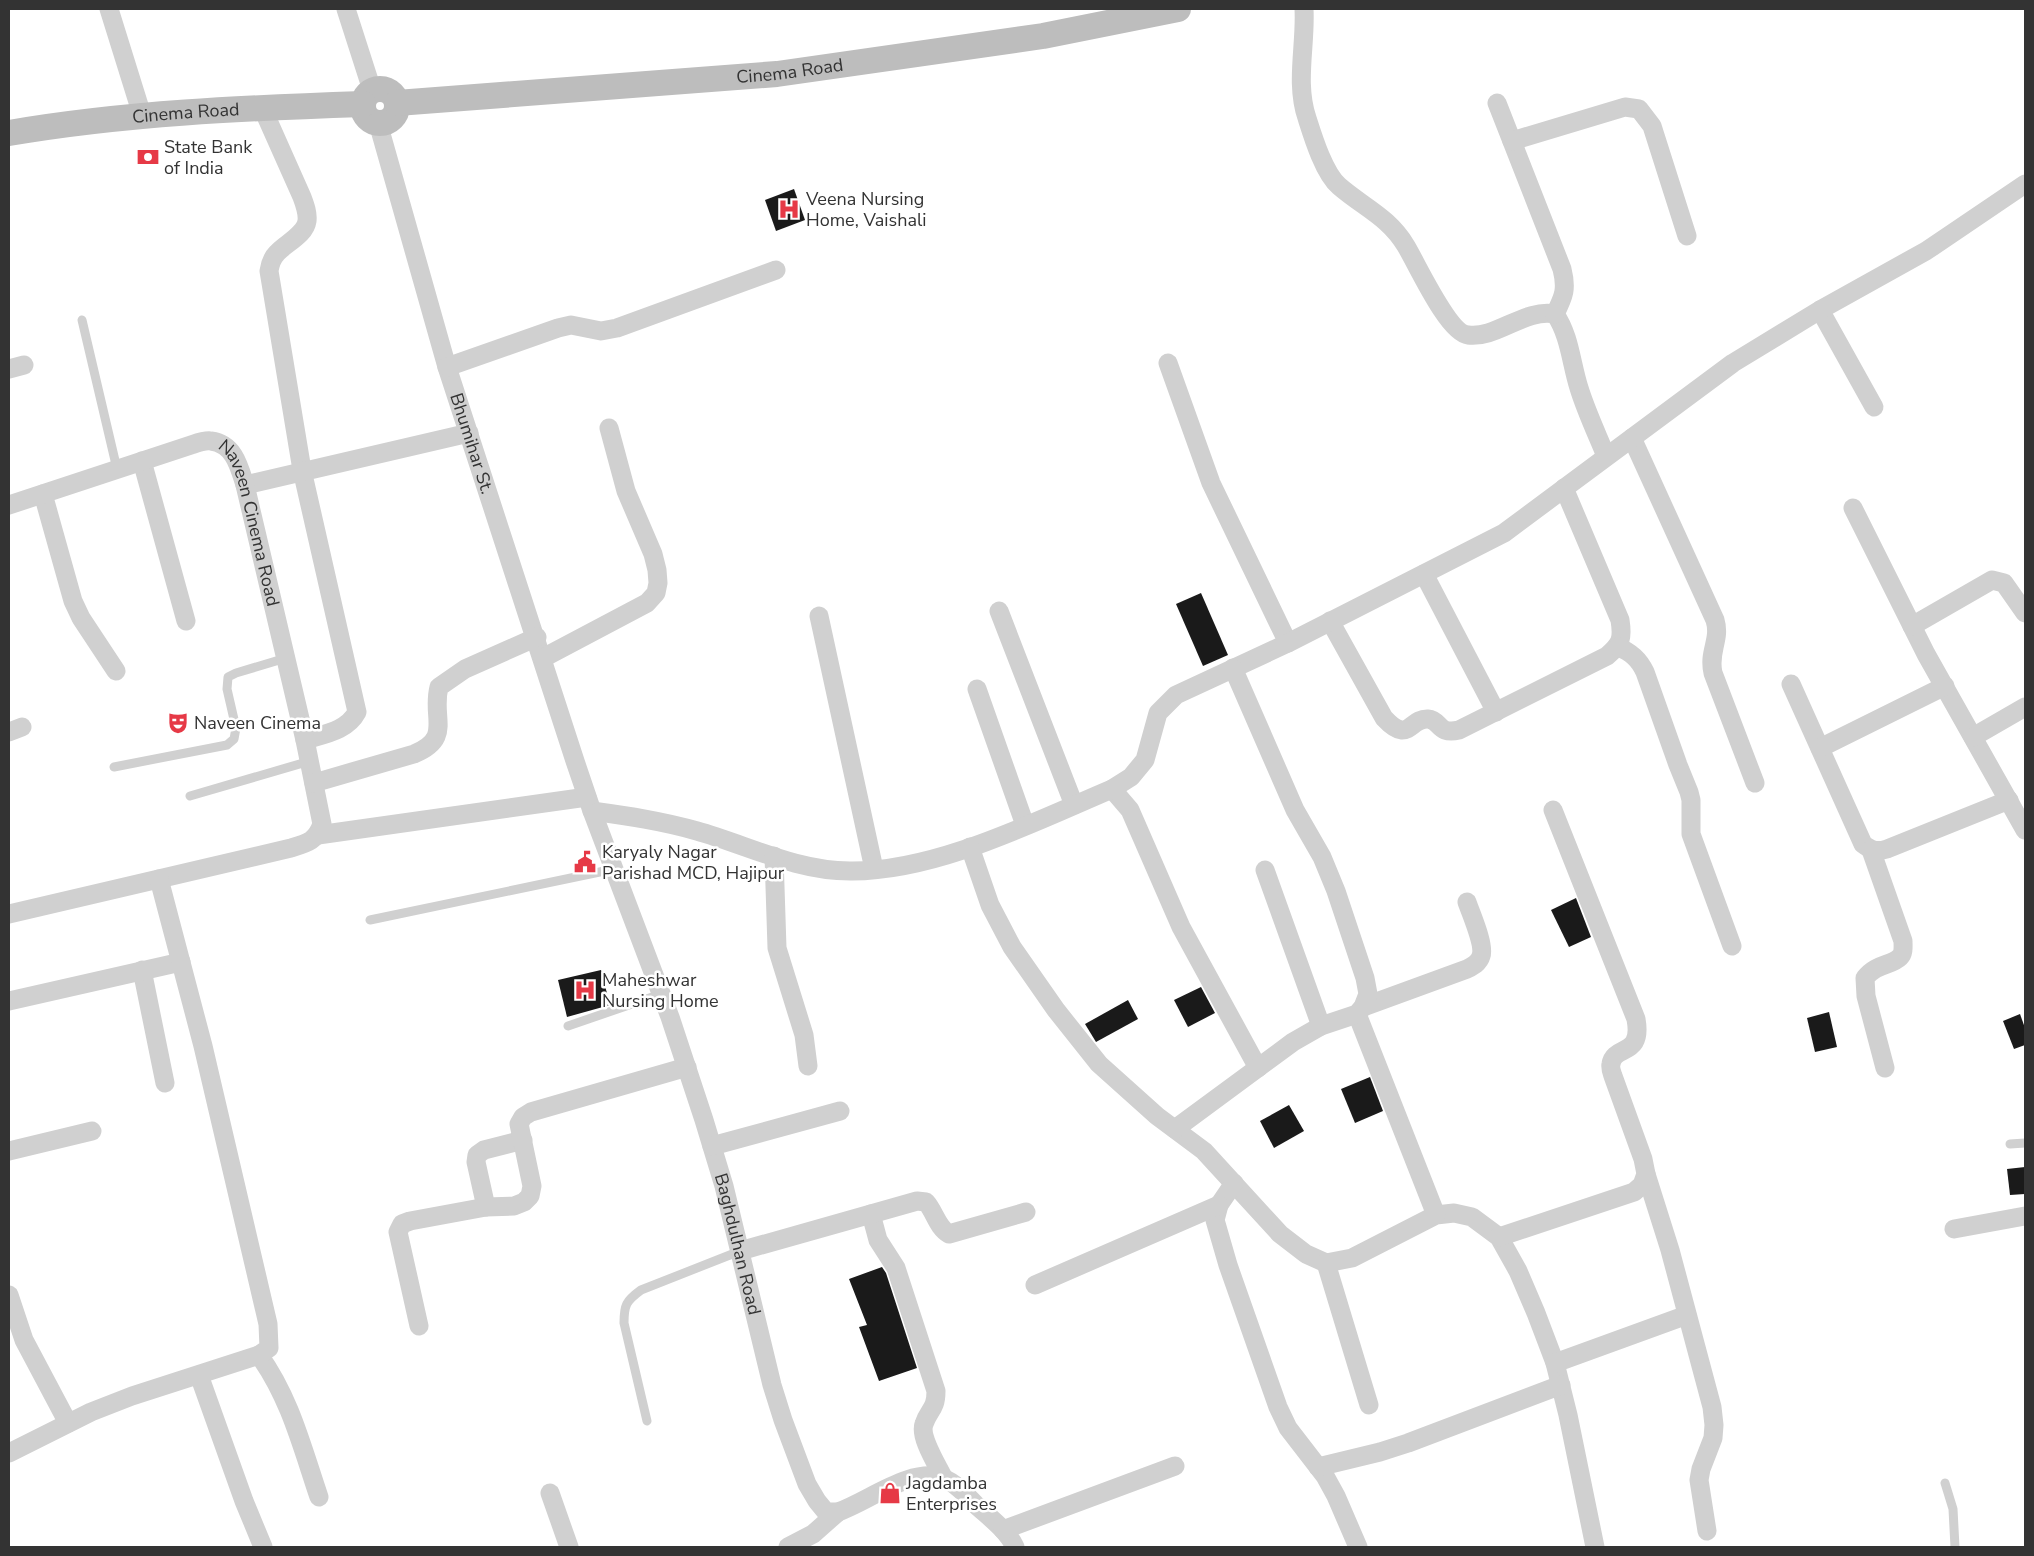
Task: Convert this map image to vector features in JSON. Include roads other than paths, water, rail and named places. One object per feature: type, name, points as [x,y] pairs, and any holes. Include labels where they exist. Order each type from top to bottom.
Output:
[{"type":"street","points":[[109,9],[142,115]]},
{"type":"street","name":"Bhumihar St.","points":[[346,9],[371,106],[447,367],[537,637],[575,761]]},
{"type":"street","name":"Cinema Road","points":[[9,133],[142,115],[262,108],[371,106],[390,120],[396,111],[397,102],[776,74],[1043,36],[1178,9]]},
{"type":"street","points":[[1304,9],[1302,98],[1306,117],[1330,175],[1338,185],[1382,217],[1392,227],[1406,245],[1441,309],[1457,328],[1466,335],[1479,334],[1533,315],[1546,312],[1555,314],[1560,322],[1579,387],[1606,456]]},
{"type":"street","points":[[1497,103],[1562,269],[1566,285],[1564,296],[1555,314]]},
{"type":"street","points":[[1512,141],[1626,107],[1639,110],[1652,126],[1687,236]]},
{"type":"street","points":[[262,108],[307,212],[307,223],[299,234],[271,260],[268,271],[302,470],[357,712],[345,726],[305,740]]},
{"type":"street","points":[[9,914],[307,844],[320,829],[590,804],[697,831],[796,864],[820,868],[850,871],[913,864],[970,848],[1112,789],[1131,777],[1145,760],[1158,713],[1176,695],[1288,643],[1504,533],[1733,363],[1820,310],[1926,251],[2025,184]]},
{"type":"street","points":[[447,367],[571,325],[601,331],[617,328],[776,270]]},
{"type":"street","points":[[1820,310],[1874,407]]},
{"type":"street","points":[[1168,363],[1211,483],[1288,643]]},
{"type":"street","points":[[543,658],[648,603],[656,593],[658,583],[653,554],[626,491],[609,428]]},
{"type":"street","points":[[245,485],[469,432]]},
{"type":"street","points":[[1632,438],[1715,620],[1718,630],[1710,662],[1755,784]]},
{"type":"street","name":"Naveen Cinema Road","points":[[9,505],[191,444],[210,441],[227,447],[238,462],[245,485],[310,761],[320,829]]},
{"type":"street","points":[[142,461],[186,621]]},
{"type":"street","points":[[1330,621],[1384,718],[1399,730],[1409,728],[1429,719],[1442,730],[1450,732],[1459,730],[1607,656],[1618,647],[1622,634],[1620,620],[1564,488]]},
{"type":"street","points":[[43,494],[73,601],[81,618],[116,671]]},
{"type":"street","points":[[1853,508],[1912,626],[1973,737],[2016,806],[2025,830]]},
{"type":"street","points":[[1424,574],[1496,712]]},
{"type":"street","points":[[1912,626],[1992,580],[2004,583],[2025,613]]},
{"type":"street","points":[[999,611],[1074,805]]},
{"type":"street","points":[[819,616],[874,869]]},
{"type":"street","points":[[314,783],[427,749],[434,743],[438,732],[436,700],[439,687],[465,669],[537,637]]},
{"type":"street","points":[[1618,647],[1630,652],[1645,672],[1689,792],[1691,800],[1691,834],[1732,946]]},
{"type":"street","points":[[1233,668],[1295,810],[1322,857],[1336,891],[1365,978],[1368,994],[1360,1010],[1436,1215]]},
{"type":"street","points":[[1791,684],[1863,844],[1871,850],[1879,852],[2016,806]]},
{"type":"street","points":[[1820,748],[1945,686]]},
{"type":"street","points":[[977,689],[1025,825]]},
{"type":"street","points":[[1973,737],[2025,707]]},
{"type":"street","name":"Baghdulhan Road","points":[[575,761],[687,1067],[712,1146],[740,1251],[772,1385],[807,1484],[826,1512],[838,1512]]},
{"type":"street","points":[[1112,789],[1130,810],[1181,927],[1258,1068]]},
{"type":"street","points":[[1553,810],[1636,1019],[1639,1033],[1636,1042],[1615,1056],[1611,1063],[1613,1076],[1643,1159],[1670,1250],[1712,1407],[1713,1438],[1701,1469],[1699,1480],[1707,1531]]},
{"type":"street","points":[[970,848],[990,904],[1012,947],[1056,1010],[1099,1064],[1204,1152],[1280,1234],[1306,1254],[1326,1263],[1352,1258],[1436,1215],[1454,1213],[1472,1217],[1499,1237],[1518,1271],[1555,1363],[1595,1547]]},
{"type":"street","points":[[1871,850],[1903,941],[1904,950],[1900,957],[1871,970],[1865,978],[1866,996],[1885,1068]]},
{"type":"street","points":[[774,856],[777,948],[804,1036],[808,1066]]},
{"type":"street","points":[[1266,870],[1321,1026]]},
{"type":"street","points":[[9,1453],[68,1423],[116,1402],[259,1355],[269,1348],[268,1324],[231,1163],[159,879]]},
{"type":"street","points":[[1175,1129],[1293,1042],[1321,1026],[1467,969],[1477,963],[1482,955],[1482,946],[1467,902]]},
{"type":"street","points":[[9,1001],[181,962]]},
{"type":"street","points":[[142,970],[165,1083]]},
{"type":"street","points":[[419,1326],[398,1232],[402,1224],[410,1220],[486,1207],[514,1206],[524,1202],[530,1196],[532,1186],[519,1124],[523,1117],[532,1112],[687,1067]]},
{"type":"street","points":[[712,1146],[840,1111]]},
{"type":"street","points":[[9,1151],[92,1131]]},
{"type":"street","points":[[486,1207],[476,1162],[477,1155],[484,1150],[522,1140]]},
{"type":"street","points":[[1499,1237],[1634,1192],[1642,1185],[1646,1174]]},
{"type":"street","points":[[1234,1183],[1219,1205],[1215,1220],[1217,1230],[1278,1407],[1288,1428],[1318,1467],[1336,1496],[1358,1547]]},
{"type":"street","points":[[740,1251],[918,1201],[926,1202],[932,1208],[942,1230],[949,1234],[1026,1212]]},
{"type":"street","points":[[1035,1285],[1219,1205]]},
{"type":"street","points":[[871,1214],[878,1240],[896,1268],[936,1391],[936,1402],[924,1422],[923,1430],[944,1479]]},
{"type":"street","points":[[1954,1229],[2025,1216]]},
{"type":"street","points":[[1326,1263],[1369,1405]]},
{"type":"street","points":[[9,1296],[24,1340],[68,1423]]},
{"type":"street","points":[[1555,1363],[1687,1315]]},
{"type":"street","points":[[259,1355],[274,1375],[288,1406],[320,1497]]},
{"type":"street","points":[[199,1375],[249,1514],[263,1547]]},
{"type":"street","points":[[1318,1467],[1408,1443],[1561,1385]]},
{"type":"street","points":[[1003,1530],[1175,1466]]},
{"type":"street","points":[[792,1546],[813,1534],[838,1512],[913,1477],[930,1475],[944,1479],[958,1488],[1003,1530],[1015,1547]]},
{"type":"street","points":[[550,1493],[569,1547]]},
{"type":"lane","points":[[82,320],[117,469]]},
{"type":"lane","points":[[114,767],[226,746],[234,738],[236,728],[227,689],[228,677],[236,672],[286,658]]},
{"type":"lane","points":[[190,796],[310,761]]},
{"type":"lane","points":[[370,920],[614,869]]},
{"type":"lane","points":[[568,1026],[661,994]]},
{"type":"lane","points":[[2010,1144],[2025,1143]]},
{"type":"lane","points":[[647,1421],[624,1323],[624,1308],[630,1298],[641,1290],[740,1251]]},
{"type":"lane","points":[[1945,1482],[1953,1509],[1955,1547]]},
{"type":"place","name":"State Bank of India","points":[[148,157]]},
{"type":"place","name":"Veena Nursing Home, Vaishali","points":[[789,209]]},
{"type":"place","name":"Naveen Cinema","points":[[178,723]]},
{"type":"place","name":"Karyaly Nagar Parishad MCD, Hajipur","points":[[585,862]]},
{"type":"place","name":"Maheshwar Nursing Home","points":[[585,990]]},
{"type":"place","name":"Jagdamba Enterprises","points":[[890,1493]]}]
